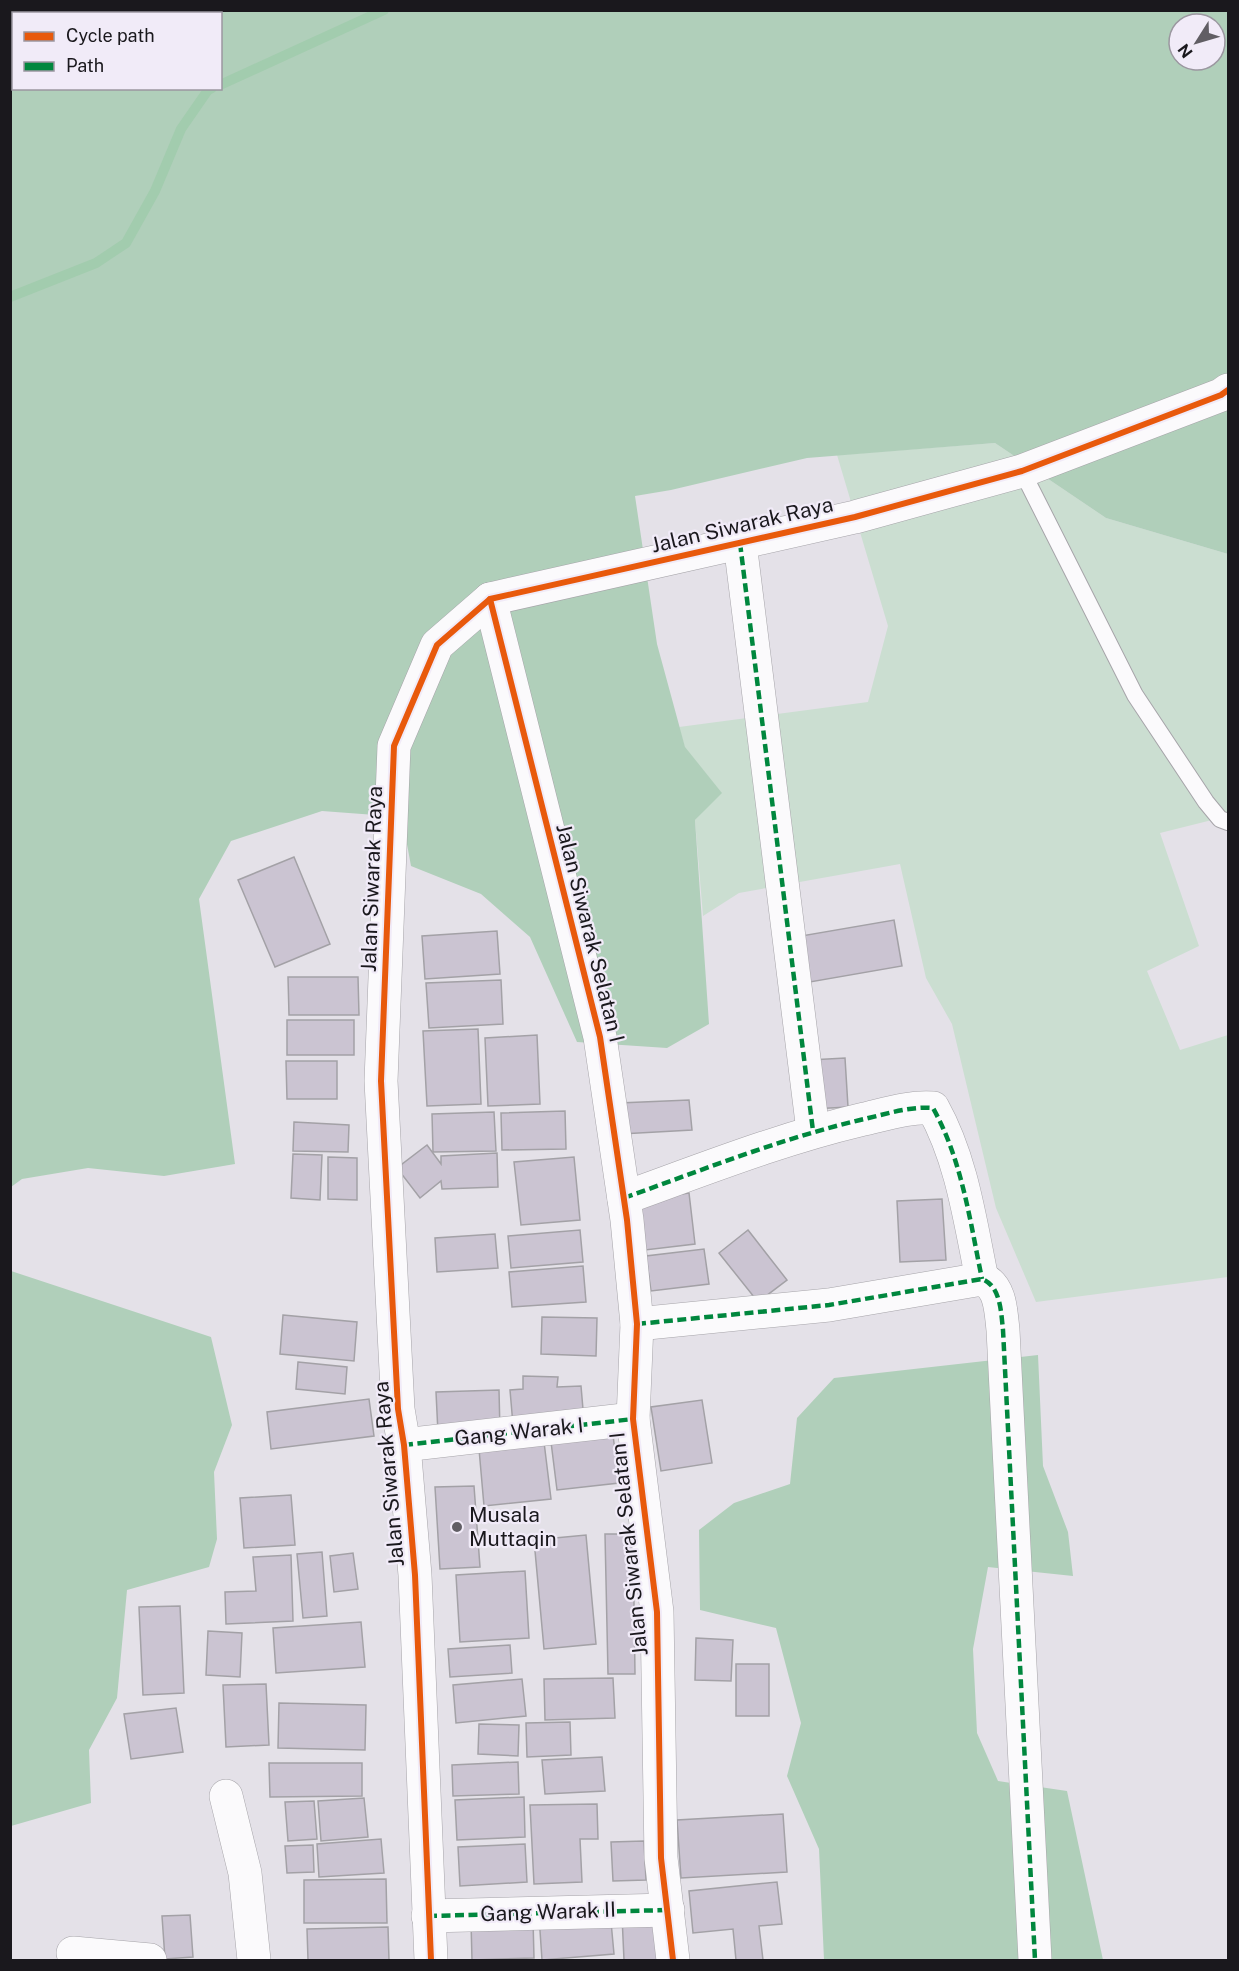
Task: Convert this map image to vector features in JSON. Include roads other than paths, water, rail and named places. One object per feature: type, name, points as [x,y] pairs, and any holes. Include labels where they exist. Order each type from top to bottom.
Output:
[{"type":"street","name":"Jalan Siwarak Raya","points":[[431,1960],[415,1575],[405,1445],[398,1409],[381,1081],[394,746],[437,645],[490,599],[855,517],[1022,471],[1221,395],[1228,390]]},
{"type":"street","points":[[741,543],[813,1131]]},
{"type":"street","name":"Jalan Siwarak Selatan I","points":[[490,599],[600,1037],[624,1198],[637,1324],[633,1419],[657,1612],[662,1858],[673,1960]]},
{"type":"street","points":[[624,1198],[813,1131],[884,1115],[933,1108],[947,1134],[961,1182],[982,1279]]},
{"type":"street","points":[[637,1324],[829,1305],[982,1279],[988,1281],[999,1301],[1003,1330],[1035,1960]]},
{"type":"street","name":"Gang Warak I","points":[[405,1445],[633,1419]]},
{"type":"street","points":[[226,1796],[245,1873],[254,1960]]},
{"type":"street","name":"Gang Warak II","points":[[428,1916],[668,1910]]},
{"type":"street","points":[[73,1953],[150,1960]]},
{"type":"lane","points":[[1022,471],[1135,695],[1206,802],[1220,819],[1228,822]]},
{"type":"waterway","points":[[222,84],[384,10]]},
{"type":"waterway","points":[[10,297],[96,263],[126,243],[155,191],[181,129],[208,90]]},
{"type":"place","name":"Musala Muttaqin","points":[[457,1527]]}]
